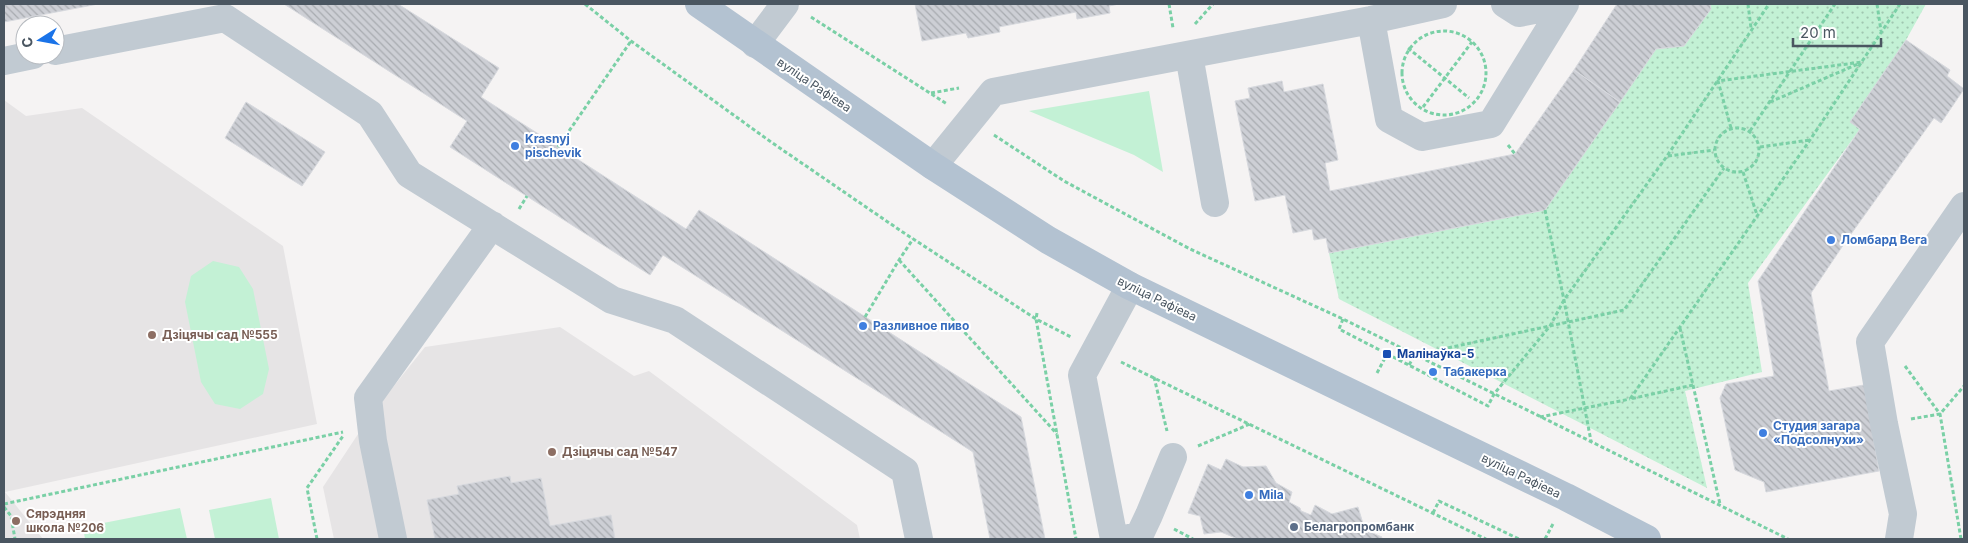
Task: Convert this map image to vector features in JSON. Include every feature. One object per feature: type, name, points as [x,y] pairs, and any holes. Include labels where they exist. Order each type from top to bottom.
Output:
[{"type":"main road","name":"вуліца Рафіева","points":[[699,4],[933,166],[1048,240],[1130,286],[1566,497],[1647,539]]},
{"type":"lane","points":[[933,166],[993,92],[1182,46],[1371,20],[1443,4]]},
{"type":"lane","points":[[1505,4],[1520,13],[1565,4]]},
{"type":"lane","points":[[1371,20],[1389,119],[1422,138],[1491,124],[1565,4]]},
{"type":"lane","points":[[755,44],[796,9]]},
{"type":"lane","points":[[65,49],[225,18],[370,114],[409,174],[612,300],[675,320],[905,471],[919,539]]},
{"type":"lane","points":[[1182,46],[1215,203]]},
{"type":"lane","points":[[1899,539],[1903,514],[1870,342],[1964,206]]},
{"type":"lane","points":[[393,539],[373,442],[368,398],[492,225]]},
{"type":"lane","points":[[1114,539],[1082,375],[1130,286]]},
{"type":"lane","points":[[1127,539],[1140,534],[1173,457]]},
{"type":"path","points":[[585,4],[631,40],[771,142],[913,239],[1036,319],[1486,539]]},
{"type":"path","points":[[1169,4],[1182,46]]},
{"type":"path","points":[[1748,4],[1752,29]]},
{"type":"path","points":[[1343,319],[1339,329],[1488,406],[1494,394],[1550,326],[1564,300],[1667,156],[1769,4]]},
{"type":"path","points":[[1750,131],[1835,4]]},
{"type":"path","points":[[1876,4],[1881,32]]},
{"type":"path","points":[[1630,399],[1810,140],[1900,4]]},
{"type":"path","points":[[796,9],[1064,181],[1190,249],[1343,319],[1788,539]]},
{"type":"path","points":[[1371,20],[1475,103]]},
{"type":"path","points":[[1443,31],[1456,33],[1472,42],[1479,49],[1486,62],[1487,76],[1483,91],[1475,103],[1463,112],[1449,116],[1435,115],[1421,109],[1411,100],[1404,88],[1403,62],[1409,50],[1424,36],[1443,31]]},
{"type":"path","points":[[558,147],[631,40]]},
{"type":"path","points":[[1421,109],[1472,42]]},
{"type":"path","points":[[1718,81],[1863,62]]},
{"type":"path","points":[[1770,102],[1863,62]]},
{"type":"path","points":[[1718,81],[1731,128]]},
{"type":"path","points":[[1731,128],[1750,131],[1760,147],[1754,164],[1743,172],[1734,172],[1724,168],[1716,158],[1714,150],[1720,135],[1731,128]]},
{"type":"path","points":[[1760,147],[1810,140]]},
{"type":"path","points":[[1667,156],[1714,150]]},
{"type":"path","points":[[1409,365],[1415,355],[1624,310],[1724,168]]},
{"type":"path","points":[[1743,172],[1757,215]]},
{"type":"path","points":[[1545,210],[1591,441]]},
{"type":"path","points":[[865,317],[913,239]]},
{"type":"path","points":[[899,260],[1057,434]]},
{"type":"path","points":[[1037,313],[1036,319],[1076,539]]},
{"type":"path","points":[[1680,327],[1720,505]]},
{"type":"path","points":[[1874,361],[1898,356],[1940,414],[1961,539]]},
{"type":"path","points":[[1154,377],[1173,457],[1250,424]]},
{"type":"path","points":[[1539,417],[1693,385]]},
{"type":"path","points":[[1940,414],[1964,386]]},
{"type":"path","points":[[15,539],[11,516],[4,505],[346,431],[307,488],[317,539]]},
{"type":"path","points":[[1433,513],[1439,500],[1519,539]]},
{"type":"shaded area","name":"Дзіцячы сад №555","points":[[4,100],[26,116],[82,108],[283,246],[317,424],[5,492],[43,539],[4,539]]},
{"type":"shaded area","name":"Дзіцячы сад №547","points":[[560,327],[634,376],[649,371],[857,525],[860,539],[334,539],[323,487],[370,416],[425,347]]},
{"type":"green space","points":[[1710,4],[1926,4],[1906,40],[1851,122],[1860,129],[1748,283],[1762,372],[1685,391],[1707,488],[1339,299],[1329,253],[1545,210],[1656,49],[1684,46],[1711,9]]},
{"type":"green space","points":[[1149,91],[1163,172],[1134,155],[1029,111]]},
{"type":"green space","points":[[213,261],[239,267],[253,289],[269,369],[263,394],[240,409],[215,404],[201,382],[185,302],[191,276]]},
{"type":"green space","points":[[271,498],[279,539],[215,539],[209,510]]},
{"type":"green space","points":[[180,508],[187,539],[85,539],[83,527]]},
{"type":"building","points":[[4,4],[98,4],[41,15],[15,15],[15,20],[4,22]]},
{"type":"building","points":[[284,4],[398,4],[499,68],[481,97],[686,229],[699,210],[1021,417],[1045,539],[990,539],[973,452],[663,255],[650,275],[450,147],[467,121]]},
{"type":"building","points":[[915,4],[1119,4],[1109,6],[1110,13],[1077,19],[1076,12],[999,27],[1000,32],[968,38],[966,33],[922,41]]},
{"type":"building","points":[[1617,4],[1710,4],[1711,9],[1684,46],[1656,49],[1620,102],[1574,70]]},
{"type":"building","points":[[1906,40],[1950,70],[1947,76],[1964,89],[1941,123],[1934,118],[1811,293],[1829,391],[1864,385],[1879,471],[1766,492],[1764,482],[1735,470],[1720,398],[1726,384],[1774,376],[1758,281],[1860,129],[1850,122]]},
{"type":"building","points":[[1574,70],[1620,102],[1545,210],[1329,253],[1326,238],[1314,240],[1312,229],[1293,233],[1285,195],[1255,201],[1235,101],[1250,98],[1248,88],[1282,81],[1284,92],[1323,84],[1338,160],[1325,163],[1330,191],[1515,154]]},
{"type":"building","points":[[246,102],[325,152],[302,186],[225,138]]},
{"type":"building","points":[[1226,459],[1243,467],[1266,466],[1276,483],[1292,492],[1289,502],[1300,508],[1301,511],[1311,515],[1315,505],[1332,514],[1358,507],[1365,530],[1382,537],[1381,539],[1238,539],[1221,532],[1204,534],[1200,516],[1188,513],[1208,464],[1221,470]]},
{"type":"building","points":[[510,476],[511,483],[541,478],[550,526],[611,515],[615,539],[435,539],[427,500],[459,494],[457,486]]},
{"type":"place","name":"Krasnyj pischevik","points":[[515,146]]},
{"type":"place","name":"Ломбард Вега","points":[[1831,240]]},
{"type":"place","name":"Разливное пиво","points":[[863,326]]},
{"type":"place","name":"Дзіцячы сад №555","points":[[152,335]]},
{"type":"place","name":"Малінаўка-5","points":[[1387,354]]},
{"type":"place","name":"Табакерка","points":[[1433,372]]},
{"type":"place","name":"Студия загара «Подсолнухи»","points":[[1763,433]]},
{"type":"place","name":"Дзіцячы сад №547","points":[[552,452]]},
{"type":"place","name":"Mila","points":[[1249,495]]},
{"type":"place","name":"Сярэдняя школа №206","points":[[16,521]]},
{"type":"place","name":"Белагропромбанк","points":[[1294,527]]}]
